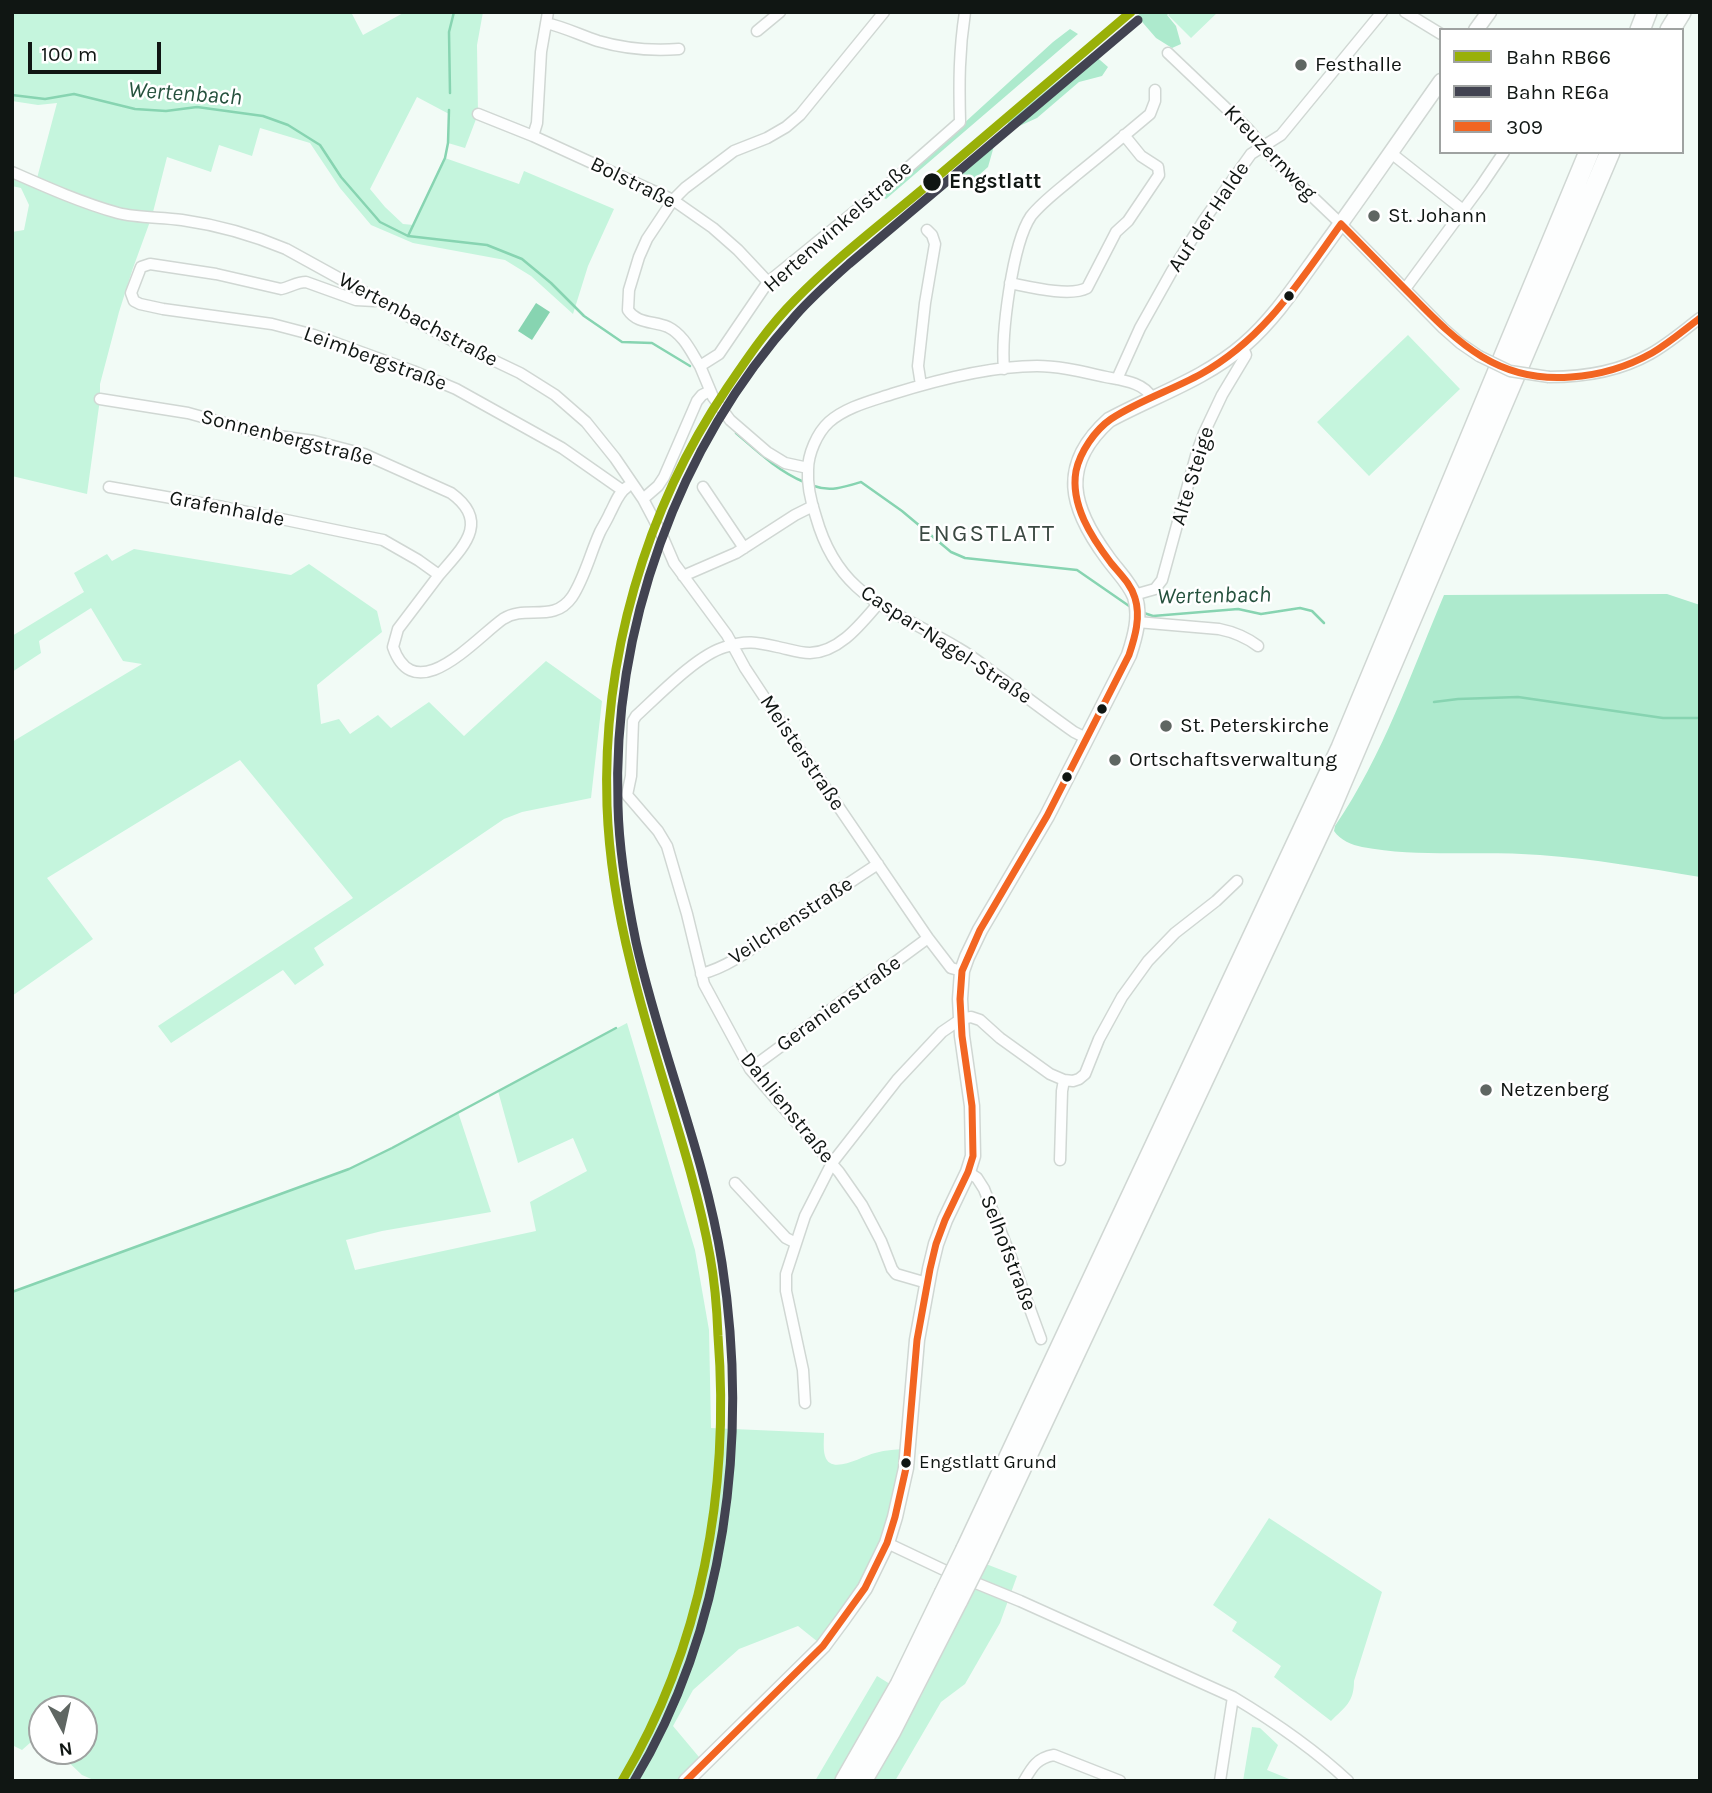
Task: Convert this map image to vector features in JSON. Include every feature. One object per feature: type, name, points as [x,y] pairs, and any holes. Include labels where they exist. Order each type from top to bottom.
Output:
[{"type":"highway","points":[[1647,22],[1667,12]]},
{"type":"highway","points":[[1671,28],[1681,12]]},
{"type":"highway","points":[[973,1553],[1341,748],[1588,154]]},
{"type":"highway","points":[[862,1781],[897,1720],[951,1597],[1331,810],[1609,154]]},
{"type":"highway","points":[[845,1781],[951,1597]]},
{"type":"street","points":[[757,31],[780,12]]},
{"type":"street","points":[[808,472],[785,463],[758,445],[730,420],[710,391],[688,345],[679,335],[669,328],[635,318],[628,310],[629,290],[647,239],[673,200],[734,151],[767,138],[800,116],[884,12]]},
{"type":"street","name":"Hertenwinkelstraße","points":[[700,366],[719,354],[768,282],[960,122],[958,83],[965,12]]},
{"type":"street","name":"Auf der Halde","points":[[1117,379],[1140,328],[1204,220],[1251,155],[1281,135],[1382,12]]},
{"type":"street","points":[[1405,12],[1439,33]]},
{"type":"street","points":[[1477,28],[1489,12]]},
{"type":"street","points":[[533,136],[537,123],[541,52],[547,18],[620,47],[641,50],[679,49]]},
{"type":"street","name":"Kreuzernweg","points":[[1168,53],[1248,129],[1275,161],[1443,328],[1479,356],[1510,370],[1549,377],[1601,373],[1653,352],[1700,318]]},
{"type":"street","points":[[686,1781],[823,1646],[864,1588],[887,1543],[902,1490],[917,1339],[927,1283],[936,1244],[973,1156],[974,1134],[961,1019],[962,971],[980,930],[1031,845],[1129,655],[1135,636],[1135,600],[1102,551],[1076,501],[1079,460],[1089,440],[1109,420],[1205,371],[1259,331],[1289,295],[1439,86]]},
{"type":"street","points":[[1004,369],[1003,337],[1010,283],[1021,236],[1033,214],[1044,203],[1150,114],[1155,101],[1155,90]]},
{"type":"street","name":"Bolstraße","points":[[478,114],[673,200],[713,228],[768,282]]},
{"type":"street","points":[[1010,283],[1053,290],[1081,291],[1087,288],[1116,232],[1128,222],[1158,175],[1158,167],[1141,156],[1124,135]]},
{"type":"street","points":[[1391,153],[1463,210]]},
{"type":"street","points":[[1405,289],[1503,154]]},
{"type":"street","name":"Wertenbachstraße","points":[[12,172],[120,214],[183,220],[270,242],[453,341],[520,373],[555,395],[586,422],[615,458],[656,523]]},
{"type":"street","points":[[921,385],[918,366],[935,244],[927,230]]},
{"type":"street","name":"Leimbergstraße","points":[[378,301],[356,300],[306,282],[281,289],[216,274],[150,264],[139,270],[131,293],[134,300],[140,304],[272,324],[327,339],[414,371],[456,388],[562,448],[622,490]]},
{"type":"street","name":"Alte Steige","points":[[1135,600],[1155,589],[1162,580],[1197,452],[1222,395],[1246,355],[1242,346]]},
{"type":"street","name":"Caspar-Nagel-Straße","points":[[1086,738],[960,649],[878,604],[855,585],[835,564],[820,531],[809,491],[808,472],[816,440],[830,422],[855,407],[921,385],[966,375],[1037,366],[1065,368],[1144,388],[1152,398]]},
{"type":"street","points":[[643,499],[664,477],[697,401],[710,391]]},
{"type":"street","name":"Sonnenbergstraße","points":[[100,399],[188,413],[264,434],[364,454],[463,501],[469,510],[469,537],[398,629],[393,648],[405,668],[421,673],[440,667],[459,656],[503,619],[513,614],[551,612],[571,598],[600,531],[622,490],[632,483]]},
{"type":"street","name":"Grafenhalde","points":[[109,487],[383,540],[439,575]]},
{"type":"street","points":[[703,487],[744,548]]},
{"type":"street","points":[[683,576],[744,548],[813,506]]},
{"type":"street","name":"Meisterstraße","points":[[656,523],[674,563],[727,635],[776,715],[928,939],[951,968],[962,971]]},
{"type":"street","points":[[733,645],[752,641],[801,652],[822,651],[836,645],[856,629],[878,604]]},
{"type":"street","points":[[1137,622],[1233,632],[1258,646]]},
{"type":"street","name":"Dahlienstraße","points":[[733,645],[704,656],[636,716],[633,721],[631,775],[627,794],[667,846],[704,984],[750,1069],[832,1163],[862,1206],[896,1274],[927,1283]]},
{"type":"street","name":"Veilchenstraße","points":[[701,974],[710,972],[755,947],[878,864]]},
{"type":"street","points":[[805,1403],[803,1370],[785,1285],[786,1274],[806,1216],[832,1163],[897,1080],[942,1031],[961,1019],[971,1017],[980,1020],[1038,1066],[1064,1080],[1073,1082],[1079,1079],[1085,1074],[1099,1039],[1122,997],[1148,961],[1175,933],[1237,881]]},
{"type":"street","name":"Geranienstraße","points":[[750,1069],[928,939]]},
{"type":"street","points":[[1060,1160],[1064,1080]]},
{"type":"street","name":"Selhofstraße","points":[[968,1172],[977,1178],[984,1189],[1041,1339]]},
{"type":"street","points":[[735,1184],[786,1238],[796,1243]]},
{"type":"street","points":[[887,1543],[1233,1697],[1327,1762],[1348,1781]]},
{"type":"street","points":[[1220,1781],[1233,1697]]},
{"type":"street","points":[[1024,1781],[1032,1765],[1044,1756],[1054,1755],[1120,1781]]},
{"type":"shaded area","points":[[12,12],[351,12],[363,35],[405,12],[483,12],[477,45],[478,114],[465,148],[448,143],[449,114],[417,97],[370,189],[403,224],[414,225],[445,158],[519,184],[524,171],[614,209],[588,266],[573,314],[531,276],[505,260],[413,243],[371,225],[340,188],[310,143],[260,128],[252,156],[219,145],[211,172],[167,157],[152,216],[119,312],[100,384],[87,494],[12,476],[12,232],[24,230],[29,205],[21,188],[12,186],[12,172],[36,182],[57,103],[38,105],[12,101]]},
{"type":"shaded area","points":[[1142,12],[1170,12],[1167,15],[1176,26],[1181,44],[1172,48],[1156,38],[1137,16]]},
{"type":"shaded area","points":[[1171,12],[1218,12],[1191,38],[1168,15]]},
{"type":"shaded area","points":[[1070,29],[1078,34],[886,199],[880,196],[1053,42]]},
{"type":"shaded area","points":[[1092,53],[1108,67],[1102,76],[1079,82],[1037,118],[1015,128],[1007,123]]},
{"type":"shaded area","points":[[993,137],[996,139],[988,167],[968,185],[955,171]]},
{"type":"shaded area","points":[[536,303],[550,312],[532,340],[518,331]]},
{"type":"shaded area","points":[[1408,335],[1460,389],[1369,476],[1317,422]]},
{"type":"shaded area","points":[[134,549],[291,575],[309,564],[377,611],[382,632],[317,685],[321,724],[339,719],[350,734],[378,715],[391,728],[429,702],[464,736],[546,661],[602,701],[591,798],[522,812],[504,819],[314,948],[324,965],[295,985],[283,970],[171,1043],[158,1026],[353,898],[240,760],[47,878],[93,939],[12,996],[12,742],[142,664],[123,661],[91,608],[39,641],[41,653],[12,672],[12,636],[84,592],[74,573],[107,554],[112,561]]},
{"type":"shaded area","points":[[1667,594],[1700,605],[1700,877],[1600,861],[1540,855],[1384,850],[1350,843],[1334,831],[1382,743],[1444,595]]},
{"type":"shaded area","points":[[627,1023],[695,1250],[709,1330],[711,1428],[824,1433],[825,1456],[828,1462],[840,1465],[883,1451],[908,1449],[887,1543],[823,1646],[798,1626],[739,1649],[693,1690],[673,1726],[704,1763],[686,1781],[96,1781],[82,1775],[72,1765],[98,1765],[98,1695],[28,1695],[28,1745],[22,1750],[12,1745],[12,1292],[349,1169],[458,1112],[491,1212],[346,1240],[355,1270],[536,1231],[530,1202],[587,1171],[573,1138],[518,1163],[498,1091]]},
{"type":"shaded area","points":[[1269,1518],[1382,1592],[1350,1699],[1331,1721],[1274,1677],[1281,1666],[1232,1631],[1237,1622],[1213,1605]]},
{"type":"shaded area","points":[[986,1564],[1017,1576],[1000,1623],[965,1684],[941,1702],[895,1781],[874,1781],[921,1696]]},
{"type":"shaded area","points":[[877,1676],[890,1684],[836,1781],[815,1781]]},
{"type":"shaded area","points":[[1252,1727],[1260,1728],[1278,1745],[1267,1770],[1294,1781],[1243,1781]]},
{"type":"waterway","points":[[450,93],[449,32],[454,12]]},
{"type":"waterway","name":"Wertenbach","points":[[12,95],[45,99],[74,94],[135,109],[166,111],[197,107],[263,116],[288,125],[320,145],[341,177],[380,222],[408,236],[487,245],[522,259],[584,316],[622,342],[652,343],[690,366]]},
{"type":"waterway","points":[[408,236],[445,158],[449,110]]},
{"type":"waterway","name":"Wertenbach","points":[[736,433],[777,467],[804,482]]},
{"type":"waterway","name":"Wertenbach","points":[[814,486],[832,489],[861,482],[902,511],[951,552],[965,558],[1077,570],[1132,608]]},
{"type":"waterway","name":"Wertenbach","points":[[1141,612],[1153,616],[1238,609],[1261,614],[1300,608],[1312,611],[1324,623]]},
{"type":"waterway","name":"Wertenbach","points":[[1434,702],[1518,697],[1663,718],[1700,718]]},
{"type":"waterway","points":[[12,1292],[349,1169],[616,1028]]},
{"type":"rail line","name":"RB66","points":[[622,1781],[650,1730],[691,1622],[705,1566],[714,1509],[721,1394],[710,1256],[683,1146],[631,965],[612,866],[607,806],[607,751],[621,641],[634,588],[673,484],[698,435],[735,376],[776,320],[842,256],[1131,12]]},
{"type":"rail line","name":"RE6a","points":[[634,1781],[665,1722],[690,1660],[709,1596],[723,1530],[733,1396],[730,1329],[714,1222],[694,1142],[646,983],[622,858],[618,806],[619,739],[627,673],[640,608],[660,544],[686,482],[717,423],[754,367],[796,315],[849,264],[1138,20]]},
{"type":"transit line","name":"309","points":[[1341,224],[1447,330],[1482,357],[1522,374],[1571,377],[1613,370],[1652,353],[1700,318]]},
{"type":"transit line","name":"309","points":[[686,1781],[823,1646],[865,1588],[887,1543],[895,1517],[906,1468],[917,1340],[930,1269],[945,1220],[973,1156],[972,1106],[962,1036],[962,971],[980,930],[1047,816],[1129,655],[1136,627],[1137,605],[1133,593],[1097,543],[1079,508],[1075,484],[1081,456],[1094,435],[1111,419],[1201,374],[1244,344],[1279,307],[1341,224]]},
{"type":"place","name":"Festhalle","points":[[1301,65]]},
{"type":"place","name":"Engstlatt","points":[[932,182]]},
{"type":"place","name":"St. Johann","points":[[1374,216]]},
{"type":"place","name":"St. Peterskirche","points":[[1166,726]]},
{"type":"place","name":"Ortschaftsverwaltung","points":[[1115,760]]},
{"type":"place","name":"Netzenberg","points":[[1486,1090]]},
{"type":"place","name":"Engstlatt Grund","points":[[906,1463]]},
{"type":"district","name":"ENGSTLATT","points":[[987,534]]}]
